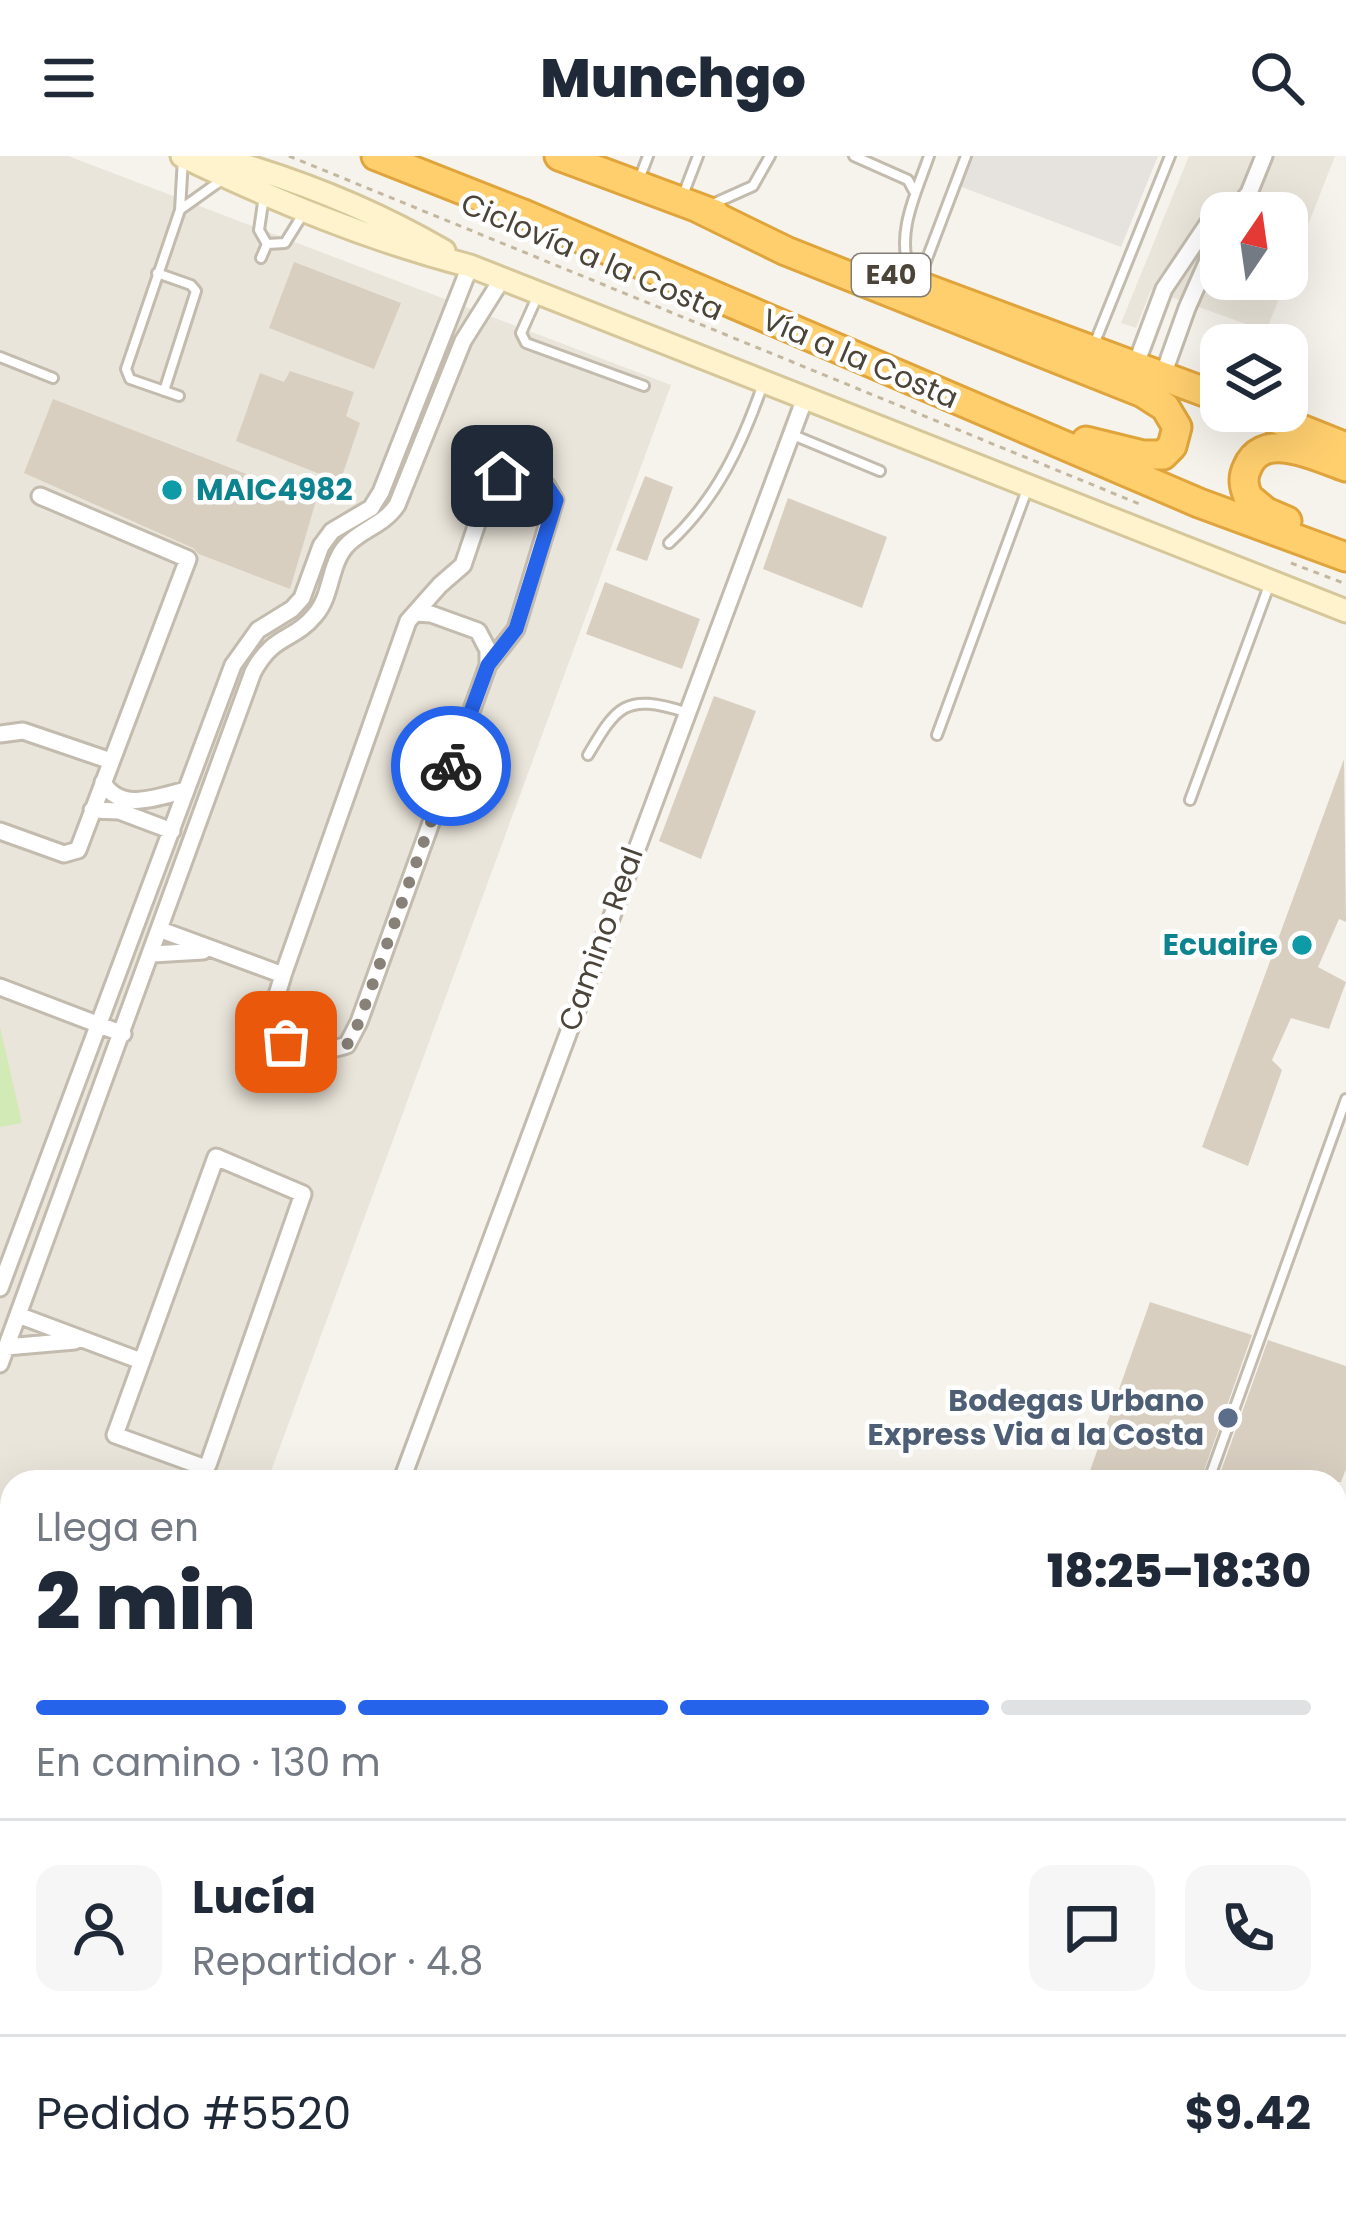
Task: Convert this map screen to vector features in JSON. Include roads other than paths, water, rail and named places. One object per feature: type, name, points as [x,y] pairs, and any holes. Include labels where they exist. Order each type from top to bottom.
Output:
[{"type":"highway","name":"Vía a la Costa","points":[[376,156],[521,213],[1199,502],[1346,553]]},
{"type":"highway","name":"E40","points":[[559,156],[600,163],[637,185],[689,205],[1200,390]]},
{"type":"highway","points":[[689,205],[786,251],[1143,393],[1173,416],[1176,437],[1162,455],[1143,455],[994,418]]},
{"type":"highway","points":[[1308,432],[1346,447]]},
{"type":"highway","points":[[1346,467],[1300,452],[1267,449],[1249,462],[1244,479],[1248,497],[1265,512],[1346,553]]},
{"type":"street","name":"Vía a la Costa","points":[[182,156],[303,213],[470,266],[1346,611]]},
{"type":"street","name":"Vía a la Costa","points":[[212,156],[323,191],[403,227],[470,266]]},
{"type":"street","points":[[1250,192],[1264,156]]},
{"type":"street","points":[[1136,364],[1160,297],[1200,235]]},
{"type":"street","points":[[0,1288],[244,645],[292,609],[308,586],[321,546],[332,531],[371,508],[381,492],[470,266]]},
{"type":"street","points":[[3,1354],[262,655],[270,644],[318,612],[341,552],[388,519],[397,505],[463,341],[502,279]]},
{"type":"street","points":[[1163,375],[1200,279]]},
{"type":"street","points":[[1160,297],[1187,308]]},
{"type":"street","name":"Camino Real","points":[[405,1470],[805,398]]},
{"type":"street","points":[[502,476],[547,486],[556,500],[516,629],[488,665],[347,1045],[329,1052],[286,1042],[274,1029],[272,1015],[283,976],[404,634],[416,613],[464,565],[490,485],[502,476]]},
{"type":"street","points":[[0,831],[64,854],[74,852],[143,686],[188,559],[40,496]]},
{"type":"street","points":[[416,613],[478,631],[488,650],[488,665]]},
{"type":"street","points":[[210,725],[231,732]]},
{"type":"street","points":[[0,734],[23,731],[110,760]]},
{"type":"street","points":[[103,782],[109,793],[123,800],[186,790]]},
{"type":"street","points":[[92,809],[119,811],[172,831]]},
{"type":"street","points":[[161,930],[283,976]]},
{"type":"street","points":[[152,954],[212,950]]},
{"type":"street","points":[[0,987],[123,1034]]},
{"type":"street","points":[[217,1157],[303,1194],[208,1465],[118,1438],[141,1361],[213,1160],[217,1157]]},
{"type":"street","points":[[18,1315],[141,1361]]},
{"type":"street","points":[[3,1354],[83,1340]]},
{"type":"lane","points":[[179,396],[130,379],[126,369],[180,210],[182,156]]},
{"type":"lane","points":[[637,185],[648,156]]},
{"type":"lane","points":[[698,156],[689,205],[735,197],[753,186],[769,156]]},
{"type":"lane","points":[[854,156],[908,180],[916,194]]},
{"type":"lane","points":[[917,284],[904,257],[905,236],[929,156]]},
{"type":"lane","points":[[917,284],[967,156]]},
{"type":"lane","points":[[1093,348],[1170,156]]},
{"type":"lane","points":[[180,210],[226,177]]},
{"type":"lane","points":[[264,195],[259,230],[267,244]]},
{"type":"lane","points":[[267,244],[285,243],[303,213]]},
{"type":"lane","points":[[261,258],[267,244]]},
{"type":"lane","points":[[157,273],[196,291],[164,391]]},
{"type":"lane","points":[[538,293],[520,333],[526,343],[644,386]]},
{"type":"lane","points":[[0,357],[53,377]]},
{"type":"lane","points":[[669,544],[718,487],[744,440],[764,383]]},
{"type":"lane","points":[[791,435],[880,471]]},
{"type":"lane","points":[[937,735],[1028,486]]},
{"type":"lane","points":[[1190,800],[1270,581]]},
{"type":"lane","points":[[588,755],[612,713],[628,705],[686,712]]},
{"type":"lane","points":[[1212,1470],[1346,1099]]},
{"type":"place","name":"MAIC4982","points":[[172,490]]},
{"type":"place","name":"Ecuaire","points":[[1302,945]]},
{"type":"place","name":"Bodegas Urbano Express Via a la Costa","points":[[1228,1418]]}]
